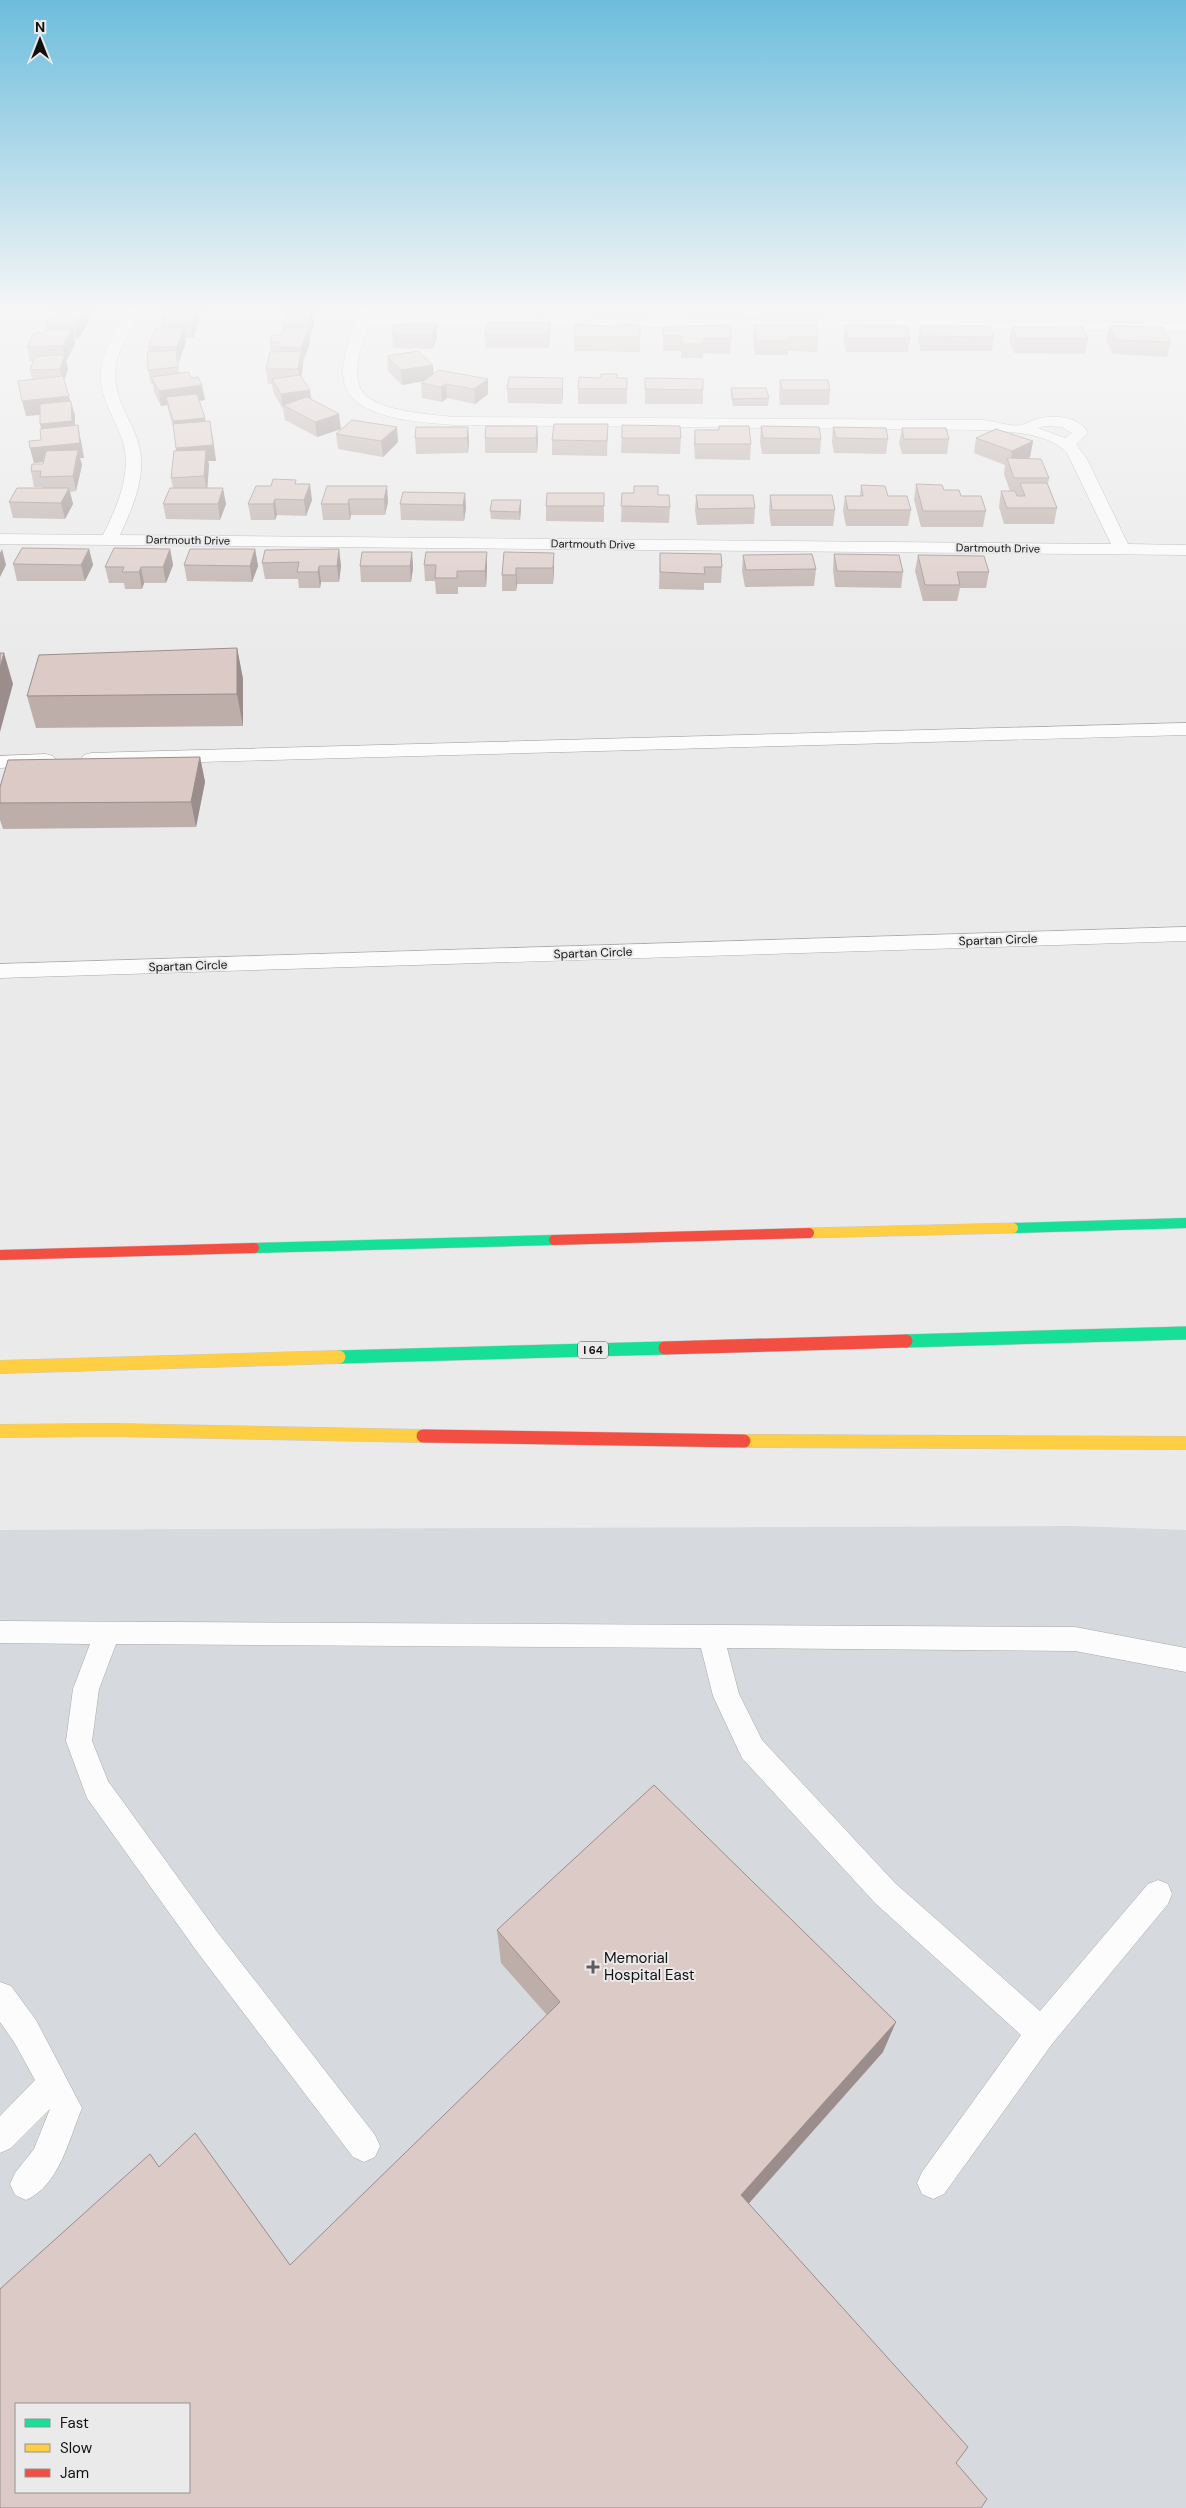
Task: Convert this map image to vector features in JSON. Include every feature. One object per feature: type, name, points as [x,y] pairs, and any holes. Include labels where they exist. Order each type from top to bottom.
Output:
[{"type":"highway","points":[[0,1255],[1186,1223]]},
{"type":"highway","name":"I 64","points":[[0,1367],[1186,1333]]},
{"type":"highway","points":[[0,1431],[122,1430],[649,1441],[1186,1443]]},
{"type":"street","points":[[109,540],[126,504],[132,466],[132,447],[122,423]]},
{"type":"street","points":[[729,423],[983,425],[1024,430],[1065,444],[1080,459],[1122,550]]},
{"type":"street","points":[[1024,430],[1039,423]]},
{"type":"street","points":[[1065,444],[1076,438],[1080,433],[1077,427],[1067,423]]},
{"type":"street","name":"Dartmouth Drive","points":[[0,539],[1186,550]]},
{"type":"street","points":[[0,762],[1186,729]]},
{"type":"street","name":"Spartan Circle","points":[[0,972],[1186,934]]},
{"type":"lane","points":[[0,1632],[1075,1639],[1186,1660]]},
{"type":"lane","points":[[107,1633],[86,1689],[79,1741],[97,1789],[208,1942],[364,2146]]},
{"type":"lane","points":[[712,1636],[726,1696],[752,1749],[885,1892],[1041,2033]]},
{"type":"lane","points":[[933,2183],[1041,2033],[1158,1894]]},
{"type":"lane","points":[[0,1997],[25,2032],[66,2108],[45,2160],[26,2184]]},
{"type":"lane","points":[[0,2137],[19,2120],[52,2083]]},
{"type":"shaded area","name":"Memorial Hospital East","points":[[1074,1526],[1186,1530],[1186,2508],[0,2508],[0,1530]]},
{"type":"building","points":[[210,423],[213,445],[176,448],[173,424]]},
{"type":"building","points":[[349,423],[372,423],[397,427],[381,441],[336,434]]},
{"type":"building","points":[[554,424],[608,424],[607,441],[552,440]]},
{"type":"building","points":[[78,425],[80,443],[30,448],[29,441],[41,440],[40,429]]},
{"type":"building","points":[[622,425],[680,426],[681,438],[622,438]]},
{"type":"building","points":[[486,426],[537,426],[536,438],[485,438]]},
{"type":"building","points":[[719,426],[749,426],[751,444],[695,444],[695,430],[719,430]]},
{"type":"building","points":[[761,426],[819,427],[821,439],[763,438]]},
{"type":"building","points":[[416,427],[468,427],[467,438],[415,438]]},
{"type":"building","points":[[833,427],[886,428],[888,439],[836,438]]},
{"type":"building","points":[[902,428],[946,428],[949,439],[904,439]]},
{"type":"building","points":[[996,429],[1033,441],[1012,451],[976,438]]},
{"type":"building","points":[[78,450],[73,476],[40,477],[41,471],[31,471],[32,464],[43,464],[46,451]]},
{"type":"building","points":[[206,450],[204,476],[171,478],[174,451]]},
{"type":"building","points":[[1007,458],[1041,459],[1049,478],[1014,478]]},
{"type":"building","points":[[273,479],[296,480],[295,484],[310,484],[304,500],[275,499],[273,504],[248,504],[256,486],[271,486]]},
{"type":"building","points":[[1020,483],[1047,483],[1057,508],[1007,508],[1001,491],[1015,491],[1017,496],[1025,496]]},
{"type":"building","points":[[916,484],[942,485],[944,490],[959,490],[961,496],[981,496],[986,511],[923,511]]},
{"type":"building","points":[[861,485],[885,486],[888,496],[907,496],[911,510],[848,510],[845,496],[863,496]]},
{"type":"building","points":[[327,486],[387,486],[384,499],[349,499],[348,504],[321,504]]},
{"type":"building","points":[[634,486],[658,486],[658,495],[669,495],[670,507],[621,506],[622,493],[634,493]]},
{"type":"building","points":[[17,488],[69,488],[61,503],[9,502]]},
{"type":"building","points":[[170,488],[223,488],[218,504],[163,504]]},
{"type":"building","points":[[403,492],[465,493],[463,505],[400,504]]},
{"type":"building","points":[[547,493],[604,493],[604,506],[546,506]]},
{"type":"building","points":[[696,495],[753,495],[755,508],[698,509]]},
{"type":"building","points":[[770,495],[832,495],[835,510],[772,510]]},
{"type":"building","points":[[492,500],[521,500],[519,512],[490,511]]},
{"type":"building","points":[[22,548],[89,549],[81,565],[13,564]]},
{"type":"building","points":[[114,548],[170,549],[163,567],[141,567],[139,572],[122,572],[124,567],[105,567]]},
{"type":"building","points":[[190,549],[255,549],[250,566],[184,565]]},
{"type":"building","points":[[339,549],[337,566],[319,566],[318,572],[297,572],[299,562],[262,563],[265,550]]},
{"type":"building","points":[[362,552],[412,552],[410,566],[360,566]]},
{"type":"building","points":[[426,552],[487,552],[485,571],[457,571],[457,578],[435,578],[436,565],[424,565]]},
{"type":"building","points":[[504,552],[554,553],[553,568],[516,568],[516,575],[502,575]]},
{"type":"building","points":[[660,553],[721,554],[722,567],[704,567],[705,574],[660,572]]},
{"type":"building","points":[[812,554],[816,569],[746,570],[743,555]]},
{"type":"building","points":[[834,554],[899,555],[903,572],[837,571]]},
{"type":"building","points":[[918,555],[984,556],[989,572],[957,572],[960,585],[925,585]]},
{"type":"building","points":[[237,648],[237,694],[27,696],[39,655]]},
{"type":"building","points":[[0,653],[4,653],[0,668]]},
{"type":"building","points":[[200,757],[191,802],[0,803],[0,787],[8,760]]},
{"type":"building","points":[[654,1785],[896,2022],[741,2195],[968,2447],[956,2463],[987,2499],[981,2508],[0,2508],[0,2289],[150,2154],[159,2167],[195,2133],[290,2265],[560,2002],[497,1930]]},
{"type":"traffic: fast","points":[[1013,1228],[1186,1223]]},
{"type":"traffic: fast","points":[[254,1248],[554,1240]]},
{"type":"traffic: fast","points":[[906,1341],[1186,1333]]},
{"type":"traffic: fast","points":[[339,1357],[665,1348]]},
{"type":"traffic: slow","points":[[809,1233],[1013,1228]]},
{"type":"traffic: slow","points":[[0,1367],[339,1357]]},
{"type":"traffic: slow","points":[[0,1431],[112,1430],[423,1436]]},
{"type":"traffic: slow","points":[[744,1441],[1186,1443]]},
{"type":"traffic: jam","points":[[554,1240],[809,1233]]},
{"type":"traffic: jam","points":[[0,1255],[254,1248]]},
{"type":"traffic: jam","points":[[665,1348],[906,1341]]},
{"type":"traffic: jam","points":[[423,1436],[744,1441]]},
{"type":"place","name":"Memorial Hospital East","points":[[593,1967]]}]
